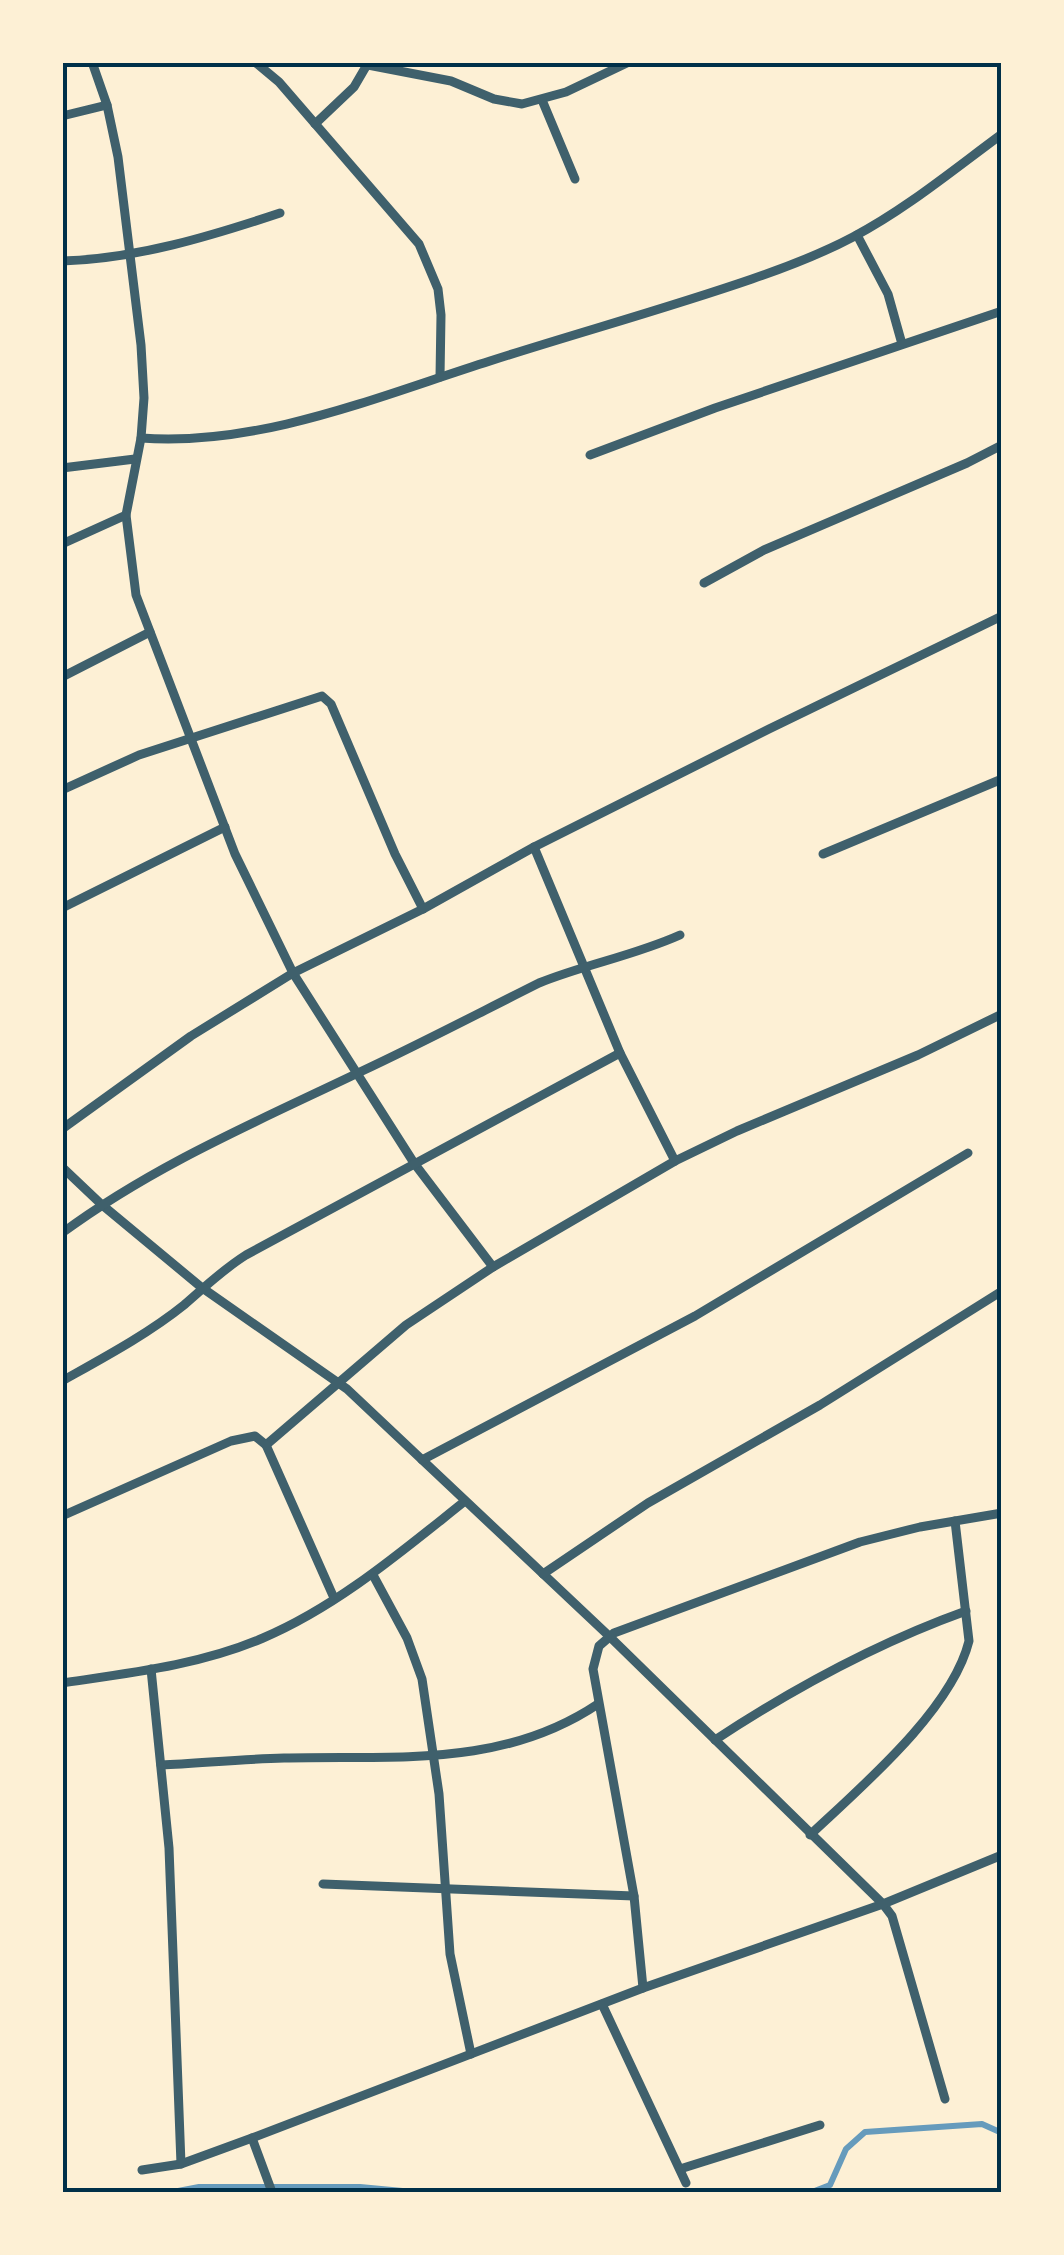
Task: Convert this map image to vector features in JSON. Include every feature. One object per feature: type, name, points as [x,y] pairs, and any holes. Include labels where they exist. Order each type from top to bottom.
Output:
[{"type":"street","points":[[92,62],[118,157],[141,344],[141,438],[126,515],[136,595],[225,828],[293,973],[414,1163],[492,1267]]},
{"type":"street","points":[[255,62],[279,82],[419,244],[438,288],[440,377]]},
{"type":"street","points":[[314,124],[354,87],[368,64],[451,81],[510,104],[542,100],[628,62]]},
{"type":"street","points":[[542,100],[576,180]]},
{"type":"street","points":[[62,116],[106,105]]},
{"type":"street","points":[[141,438],[212,437],[347,407],[702,296],[818,255],[858,235],[1002,134]]},
{"type":"street","points":[[62,261],[130,253],[223,231],[280,212]]},
{"type":"street","points":[[858,235],[888,294],[902,344]]},
{"type":"street","points":[[590,455],[1002,312]]},
{"type":"street","points":[[704,583],[764,550],[1002,445]]},
{"type":"street","points":[[62,468],[135,459]]},
{"type":"street","points":[[62,544],[126,515]]},
{"type":"street","points":[[62,1129],[192,1036],[293,973],[424,909],[534,848],[1002,616]]},
{"type":"street","points":[[62,677],[150,632]]},
{"type":"street","points":[[62,790],[139,755],[304,700],[325,697],[395,854],[424,909]]},
{"type":"street","points":[[823,854],[1002,779]]},
{"type":"street","points":[[62,908],[225,828]]},
{"type":"street","points":[[534,848],[620,1053],[675,1162]]},
{"type":"street","points":[[62,1233],[101,1204],[247,1124],[539,983],[638,954],[680,934]]},
{"type":"street","points":[[266,1445],[406,1325],[492,1267],[737,1130],[918,1055],[1002,1014]]},
{"type":"street","points":[[62,1381],[146,1331],[246,1255],[620,1053]]},
{"type":"street","points":[[422,1460],[695,1316],[968,1152]]},
{"type":"street","points":[[62,1168],[201,1287],[338,1384],[609,1636],[883,1904],[892,1916],[945,2099]]},
{"type":"street","points":[[543,1574],[648,1502],[820,1405],[1002,1291]]},
{"type":"street","points":[[62,1516],[244,1437],[255,1436],[266,1445],[334,1598]]},
{"type":"street","points":[[62,1683],[222,1653],[266,1637],[373,1574],[465,1501]]},
{"type":"street","points":[[643,1988],[634,1896],[598,1704],[594,1659],[598,1646],[609,1636],[825,1553],[920,1527],[1002,1513]]},
{"type":"street","points":[[810,1834],[878,1771],[926,1717],[957,1673],[969,1642],[955,1521]]},
{"type":"street","points":[[373,1574],[407,1638],[422,1679],[443,1834],[450,1954],[471,2054]]},
{"type":"street","points":[[714,1740],[823,1674],[966,1611]]},
{"type":"street","points":[[151,1669],[169,1848],[181,2164]]},
{"type":"street","points":[[160,1765],[282,1758],[434,1758],[497,1748],[560,1726],[598,1704]]},
{"type":"street","points":[[142,2170],[181,2164],[252,2138],[643,1988],[883,1904],[1002,1854]]},
{"type":"street","points":[[323,1884],[634,1896]]},
{"type":"street","points":[[602,2004],[686,2183]]},
{"type":"street","points":[[680,2169],[820,2125]]},
{"type":"street","points":[[252,2138],[272,2192]]},
{"type":"waterway","points":[[812,2192],[830,2185],[846,2149],[865,2132],[982,2124],[1002,2133]]},
{"type":"waterway","points":[[173,2192],[199,2187],[360,2187],[413,2192]]}]
